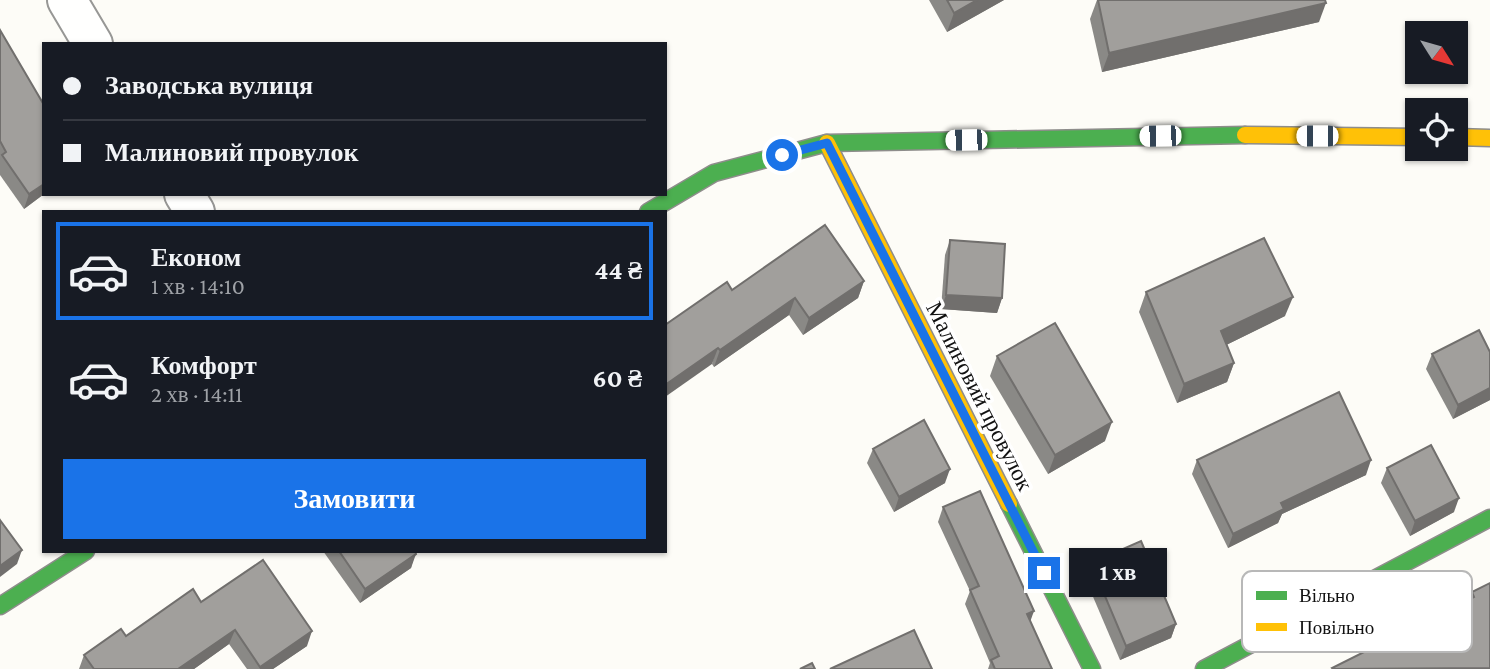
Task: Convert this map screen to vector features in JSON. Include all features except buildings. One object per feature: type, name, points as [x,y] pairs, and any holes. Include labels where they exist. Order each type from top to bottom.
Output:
[{"type":"street","points":[[67,0],[92,42]]},
{"type":"street","points":[[651,210],[714,173],[827,143],[1216,135],[1405,137]]},
{"type":"street","points":[[1468,137],[1490,138]]},
{"type":"street","name":"Малиновий провулок","points":[[827,143],[1092,669]]},
{"type":"street","points":[[1390,571],[1490,518]]},
{"type":"street","points":[[0,606],[83,553]]},
{"type":"street","points":[[1204,669],[1242,649]]},
{"type":"traffic: fast","points":[[651,210],[714,173],[827,143],[1245,135]]},
{"type":"traffic: fast","points":[[1009,504],[1092,669]]},
{"type":"traffic: fast","points":[[1390,571],[1490,518]]},
{"type":"traffic: fast","points":[[0,606],[83,553]]},
{"type":"traffic: fast","points":[[1204,669],[1242,649]]},
{"type":"traffic: slow","points":[[1245,135],[1405,137]]},
{"type":"traffic: slow","points":[[1468,137],[1490,138]]},
{"type":"traffic: slow","points":[[827,143],[1009,504]]},
{"type":"route","points":[[782,155],[827,143],[1044,573]]}]
